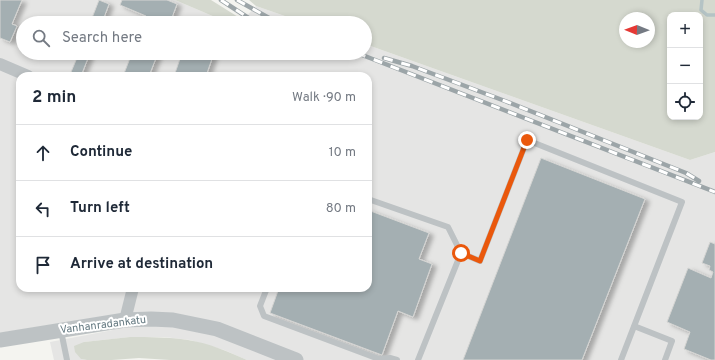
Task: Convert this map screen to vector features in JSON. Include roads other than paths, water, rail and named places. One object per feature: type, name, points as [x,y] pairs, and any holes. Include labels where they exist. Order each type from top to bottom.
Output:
[{"type":"street","points":[[0,64],[19,72]]},
{"type":"street","points":[[125,320],[132,292]]},
{"type":"street","name":"Vanhanradankatu","points":[[0,340],[125,320],[173,320],[217,329],[290,359]]},
{"type":"lane","points":[[372,200],[448,227],[461,253],[480,261],[527,140],[682,202],[621,360]]},
{"type":"lane","points":[[418,360],[461,253]]},
{"type":"lane","points":[[265,292],[260,306],[264,316],[379,360],[390,358],[397,360]]},
{"type":"lane","points":[[634,326],[672,341],[665,360]]},
{"type":"lane","points":[[60,330],[67,360]]},
{"type":"waterway","points":[[702,0],[701,10],[707,15],[715,15]]},
{"type":"railway","points":[[221,0],[245,16]]},
{"type":"railway","points":[[237,0],[266,16]]},
{"type":"railway","points":[[384,58],[412,66],[505,101],[686,173],[699,181]]},
{"type":"railway","points":[[372,59],[715,192]]}]
